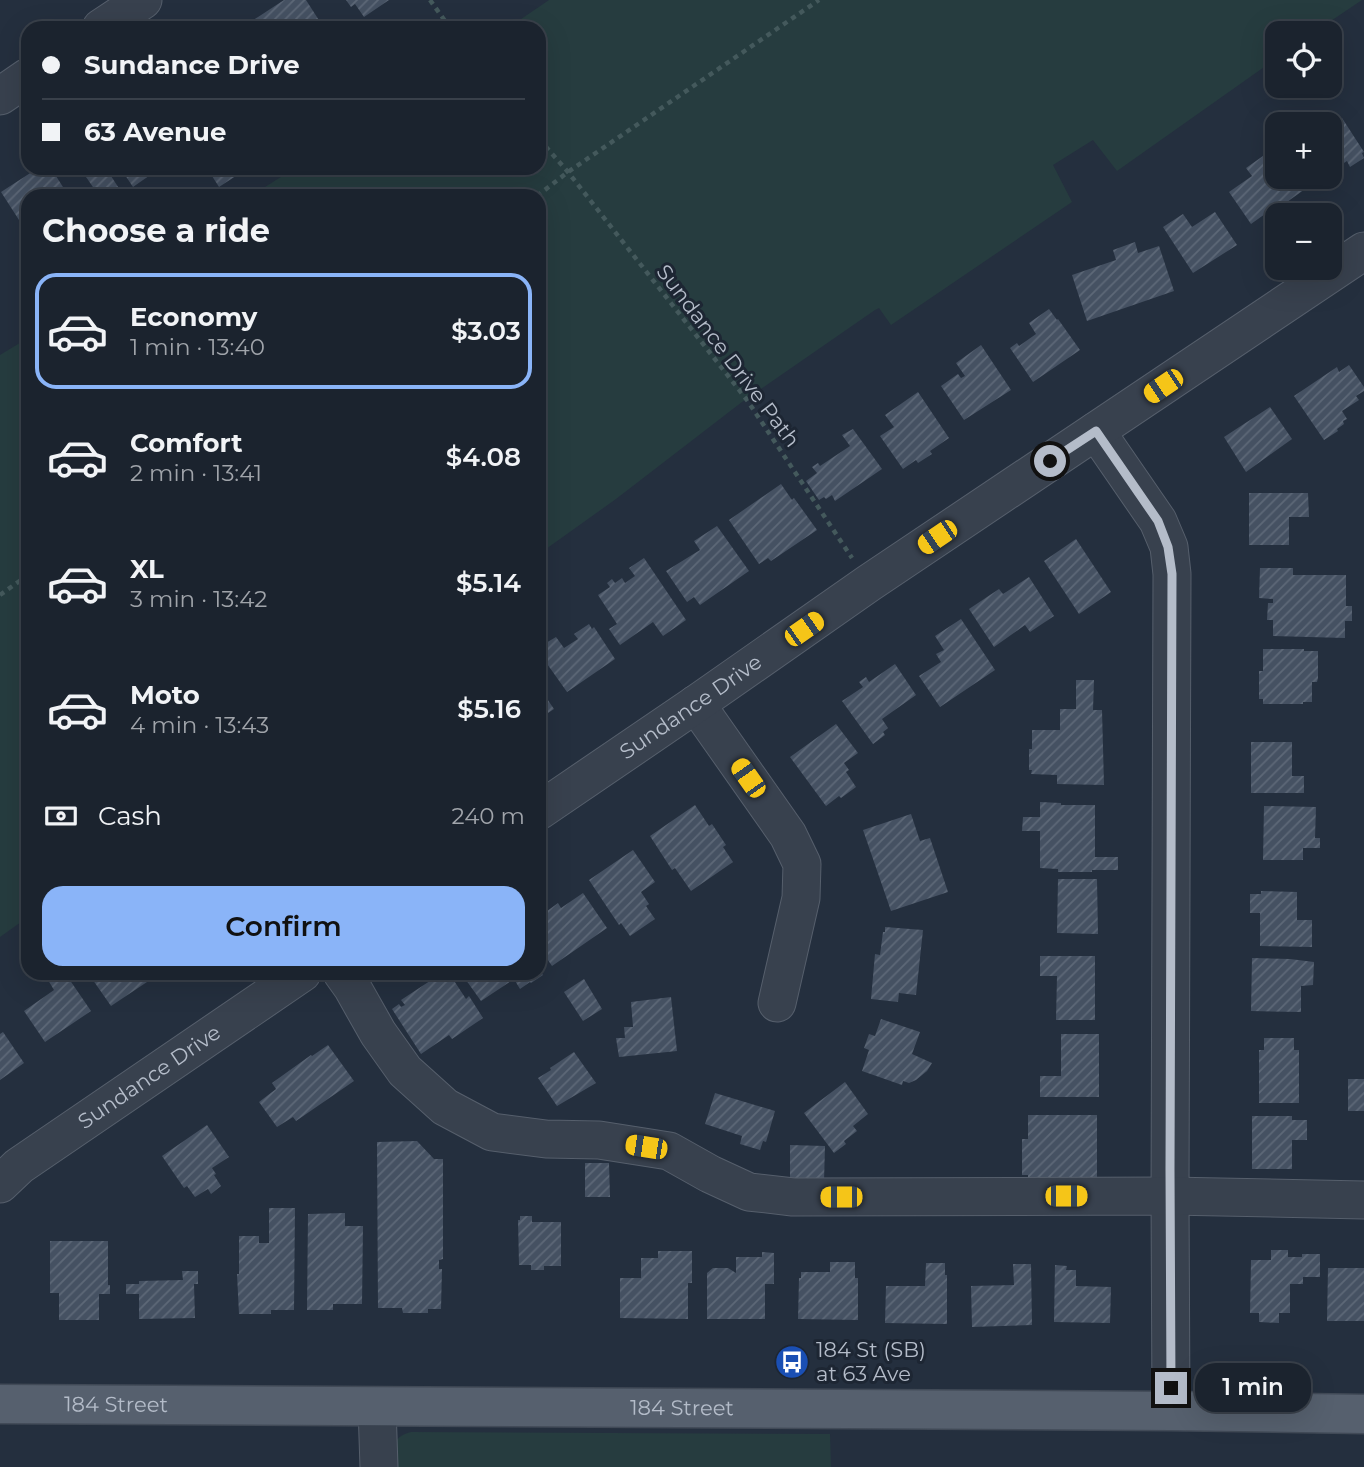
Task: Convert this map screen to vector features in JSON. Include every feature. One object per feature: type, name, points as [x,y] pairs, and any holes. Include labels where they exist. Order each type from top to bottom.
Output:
[{"type":"main road","name":"184 Street","points":[[0,1404],[1364,1414]]},
{"type":"street","points":[[112,21],[143,0]]},
{"type":"street","points":[[0,96],[21,82]]},
{"type":"street","name":"Sundance Drive","points":[[546,806],[869,583],[1364,251]]},
{"type":"street","points":[[1096,431],[1158,521],[1168,547],[1172,574],[1171,1411]]},
{"type":"street","points":[[696,704],[788,835],[802,864],[802,898],[777,1003]]},
{"type":"street","name":"Sundance Drive","points":[[0,1184],[19,1166],[292,980]]},
{"type":"street","points":[[347,980],[405,1071],[445,1107],[492,1132],[545,1139],[598,1140],[669,1151],[749,1192],[793,1197],[1170,1196],[1364,1200]]},
{"type":"street","points":[[377,1407],[379,1467]]},
{"type":"path","points":[[430,0],[445,21]]},
{"type":"path","points":[[546,189],[819,0]]},
{"type":"path","name":"Sundance Drive Path","points":[[546,147],[747,400],[857,565]]},
{"type":"path","points":[[0,595],[21,580]]},
{"type":"green space","points":[[549,0],[1362,0],[1331,21],[1265,21],[1265,66],[1117,171],[1093,140],[1053,165],[1072,202],[891,325],[879,308],[875,310],[742,402],[546,549],[546,189],[262,189],[284,175],[546,175],[546,21],[518,21]]},
{"type":"green space","points":[[21,342],[21,922],[0,937],[0,355]]},
{"type":"green space","points":[[411,1432],[830,1434],[831,1467],[390,1467],[396,1441]]},
{"type":"building","points":[[284,0],[306,0],[319,21],[256,21],[255,19]]},
{"type":"building","points":[[346,0],[389,0],[364,17],[355,4],[351,7]]},
{"type":"building","points":[[1342,118],[1364,152],[1364,158],[1350,167],[1347,161],[1342,164]]},
{"type":"building","points":[[1263,156],[1265,189],[1305,189],[1285,203],[1265,203],[1265,214],[1251,224],[1229,192],[1252,176],[1246,168]]},
{"type":"building","points":[[27,175],[55,175],[64,189],[21,189],[21,223],[1,192]]},
{"type":"building","points":[[85,175],[112,175],[119,189],[94,189]]},
{"type":"building","points":[[125,175],[150,175],[133,187]]},
{"type":"building","points":[[211,175],[237,175],[219,187]]},
{"type":"building","points":[[1215,212],[1237,245],[1193,273],[1163,227],[1183,214],[1192,227]]},
{"type":"building","points":[[1135,242],[1138,253],[1159,246],[1174,291],[1087,321],[1072,275],[1116,260],[1113,250]]},
{"type":"building","points":[[1049,309],[1080,350],[1033,382],[1010,348],[1017,343],[1019,346],[1036,334],[1029,323]]},
{"type":"building","points":[[981,345],[1011,390],[964,420],[941,386],[958,374],[961,378],[965,376],[956,363]]},
{"type":"building","points":[[1349,365],[1364,391],[1356,396],[1359,400],[1342,411],[1347,419],[1343,421],[1344,424],[1324,440],[1294,396],[1337,367],[1339,372]]},
{"type":"building","points":[[918,392],[949,438],[930,451],[932,454],[903,469],[880,436],[894,427],[885,415]]},
{"type":"building","points":[[1270,407],[1292,439],[1246,472],[1224,437]]},
{"type":"building","points":[[853,429],[882,469],[835,501],[832,495],[819,500],[806,481],[817,473],[812,467],[818,463],[820,466],[850,446],[842,435]]},
{"type":"building","points":[[781,484],[817,530],[771,561],[768,558],[759,564],[729,520]]},
{"type":"building","points":[[1249,493],[1308,493],[1309,517],[1289,517],[1289,545],[1249,545]]},
{"type":"building","points":[[717,526],[749,571],[700,605],[694,597],[687,602],[666,571],[700,550],[694,541]]},
{"type":"building","points":[[1076,539],[1111,592],[1079,614],[1044,561]]},
{"type":"building","points":[[644,558],[686,620],[663,636],[653,622],[620,645],[609,629],[617,624],[598,595],[610,587],[607,583],[612,579],[615,583],[622,578],[625,583],[635,576],[629,568]]},
{"type":"building","points":[[1260,568],[1293,568],[1293,575],[1346,575],[1346,606],[1352,606],[1352,621],[1345,621],[1345,638],[1273,636],[1273,620],[1267,620],[1268,603],[1273,603],[1273,599],[1259,598]]},
{"type":"building","points":[[1029,577],[1054,616],[1030,632],[1025,625],[994,647],[969,609],[999,589],[1003,594]]},
{"type":"building","points":[[961,619],[995,670],[940,707],[919,676],[941,662],[936,654],[944,650],[935,636]]},
{"type":"building","points":[[589,624],[592,629],[594,627],[615,659],[567,692],[546,662],[546,643],[556,637],[564,648],[578,639],[574,634]]},
{"type":"building","points":[[1263,649],[1318,651],[1318,678],[1317,682],[1312,682],[1312,702],[1263,704],[1263,699],[1259,699],[1259,671],[1263,671]]},
{"type":"building","points":[[895,664],[916,695],[882,719],[888,728],[883,732],[885,735],[873,744],[842,701],[863,687],[859,682],[866,677],[869,682]]},
{"type":"building","points":[[1076,680],[1094,680],[1093,710],[1102,710],[1104,785],[1057,784],[1057,775],[1031,774],[1032,770],[1029,770],[1032,730],[1060,730],[1060,709],[1076,709]]},
{"type":"building","points":[[546,697],[554,709],[546,714]]},
{"type":"building","points":[[836,724],[858,753],[844,763],[849,770],[846,772],[856,787],[826,806],[790,757]]},
{"type":"building","points":[[1251,742],[1292,742],[1292,776],[1304,776],[1304,793],[1251,793]]},
{"type":"building","points":[[1040,802],[1095,805],[1095,857],[1118,857],[1118,870],[1058,872],[1058,869],[1040,868],[1040,831],[1022,831],[1023,817],[1040,817]]},
{"type":"building","points":[[695,805],[726,845],[723,847],[733,862],[691,891],[675,868],[672,870],[650,836]]},
{"type":"building","points":[[1264,806],[1316,807],[1315,838],[1320,838],[1320,848],[1303,848],[1303,860],[1263,860]]},
{"type":"building","points":[[911,814],[920,841],[930,838],[948,892],[891,911],[863,830]]},
{"type":"building","points":[[633,850],[655,882],[641,892],[655,919],[630,936],[621,923],[619,925],[589,880]]},
{"type":"building","points":[[1058,879],[1097,879],[1098,934],[1057,933]]},
{"type":"building","points":[[1261,891],[1297,892],[1297,920],[1312,920],[1312,947],[1260,946],[1260,913],[1250,913],[1250,894],[1261,894]]},
{"type":"building","points":[[583,893],[607,928],[552,966],[546,957],[546,912],[558,903],[561,908]]},
{"type":"building","points":[[885,927],[923,930],[916,995],[899,993],[898,1002],[871,999],[875,954],[880,955]]},
{"type":"building","points":[[1040,956],[1095,956],[1095,1020],[1056,1020],[1057,976],[1040,976]]},
{"type":"building","points":[[1252,958],[1314,962],[1313,985],[1301,986],[1301,1012],[1251,1011]]},
{"type":"building","points":[[584,979],[602,1009],[583,1021],[564,992]]},
{"type":"building","points":[[48,980],[70,980],[91,1011],[45,1042],[24,1011],[54,990]]},
{"type":"building","points":[[93,980],[150,980],[111,1006]]},
{"type":"building","points":[[431,980],[454,980],[466,999],[469,996],[483,1018],[452,1039],[449,1035],[421,1054],[392,1009],[399,1004],[401,1007],[405,1005],[401,1000]]},
{"type":"building","points":[[466,980],[512,980],[481,1001]]},
{"type":"building","points":[[515,980],[536,980],[530,982],[520,989]]},
{"type":"building","points":[[671,997],[677,1051],[619,1057],[616,1038],[625,1038],[624,1027],[633,1027],[631,1002]]},
{"type":"building","points":[[881,1019],[920,1032],[912,1054],[932,1063],[916,1080],[909,1083],[903,1081],[902,1085],[862,1071],[869,1050],[864,1048],[869,1034],[875,1036]]},
{"type":"building","points":[[3,1032],[24,1063],[0,1080],[0,1034]]},
{"type":"building","points":[[1061,1034],[1099,1034],[1099,1097],[1040,1097],[1040,1076],[1061,1076]]},
{"type":"building","points":[[1264,1038],[1294,1038],[1294,1050],[1299,1050],[1299,1103],[1259,1103],[1259,1050],[1264,1050]]},
{"type":"building","points":[[328,1045],[354,1081],[296,1121],[293,1117],[277,1127],[259,1102],[276,1089],[272,1083]]},
{"type":"building","points":[[574,1052],[596,1083],[557,1106],[538,1078]]},
{"type":"building","points":[[1348,1079],[1364,1079],[1364,1111],[1348,1111]]},
{"type":"building","points":[[845,1082],[868,1114],[853,1126],[857,1131],[834,1153],[804,1113]]},
{"type":"building","points":[[715,1093],[775,1111],[766,1142],[763,1141],[760,1150],[740,1144],[742,1136],[705,1124]]},
{"type":"building","points":[[1028,1115],[1097,1115],[1097,1178],[1028,1178],[1028,1175],[1022,1175],[1022,1139],[1028,1139]]},
{"type":"building","points":[[1252,1116],[1292,1116],[1292,1120],[1307,1120],[1307,1140],[1292,1140],[1292,1169],[1252,1169]]},
{"type":"building","points":[[207,1125],[229,1157],[212,1168],[221,1186],[211,1194],[208,1189],[195,1197],[187,1186],[184,1188],[162,1156]]},
{"type":"building","points":[[417,1141],[434,1159],[443,1159],[443,1259],[439,1260],[439,1269],[442,1269],[441,1309],[428,1309],[428,1313],[403,1313],[402,1308],[378,1308],[377,1142]]},
{"type":"building","points":[[790,1145],[825,1146],[824,1182],[790,1182]]},
{"type":"building","points":[[585,1163],[609,1163],[610,1197],[585,1197]]},
{"type":"building","points":[[269,1208],[295,1208],[294,1310],[271,1310],[271,1314],[239,1314],[239,1236],[259,1236],[259,1243],[269,1243]]},
{"type":"building","points":[[345,1213],[345,1226],[363,1226],[362,1304],[333,1304],[333,1310],[307,1310],[308,1214]]},
{"type":"building","points":[[520,1216],[532,1216],[532,1222],[561,1222],[561,1266],[544,1266],[544,1270],[531,1270],[531,1265],[519,1265]]},
{"type":"building","points":[[50,1241],[108,1241],[110,1294],[99,1294],[99,1320],[59,1320],[59,1293],[50,1293]]},
{"type":"building","points":[[1271,1250],[1288,1250],[1288,1257],[1320,1254],[1320,1277],[1303,1277],[1303,1284],[1290,1284],[1290,1313],[1279,1313],[1279,1323],[1259,1322],[1259,1313],[1250,1313],[1251,1260],[1271,1260]]},
{"type":"building","points":[[658,1251],[692,1251],[692,1283],[688,1283],[688,1319],[620,1318],[620,1278],[641,1278],[641,1258],[658,1258]]},
{"type":"building","points":[[762,1252],[774,1253],[774,1284],[765,1284],[765,1319],[707,1319],[707,1273],[713,1268],[728,1268],[736,1273],[736,1257],[762,1257]]},
{"type":"building","points":[[830,1262],[855,1262],[855,1278],[858,1278],[858,1320],[798,1319],[801,1272],[830,1272]]},
{"type":"building","points":[[926,1263],[945,1263],[947,1324],[885,1323],[886,1286],[925,1286]]},
{"type":"building","points":[[1013,1264],[1031,1264],[1032,1325],[972,1327],[971,1286],[1014,1285]]},
{"type":"building","points":[[1055,1265],[1067,1266],[1066,1270],[1076,1270],[1076,1286],[1111,1287],[1110,1323],[1054,1322]]},
{"type":"building","points":[[1328,1268],[1364,1268],[1364,1321],[1327,1321]]},
{"type":"building","points":[[182,1271],[198,1271],[198,1284],[194,1284],[195,1318],[139,1319],[139,1294],[126,1294],[126,1284],[183,1280]]},
{"type":"place","name":"184 St (SB) at 63 Ave","points":[[792,1362]]},
{"type":"route","points":[[1050,461],[1096,431],[1158,521],[1168,547],[1172,574],[1171,1388]]}]
